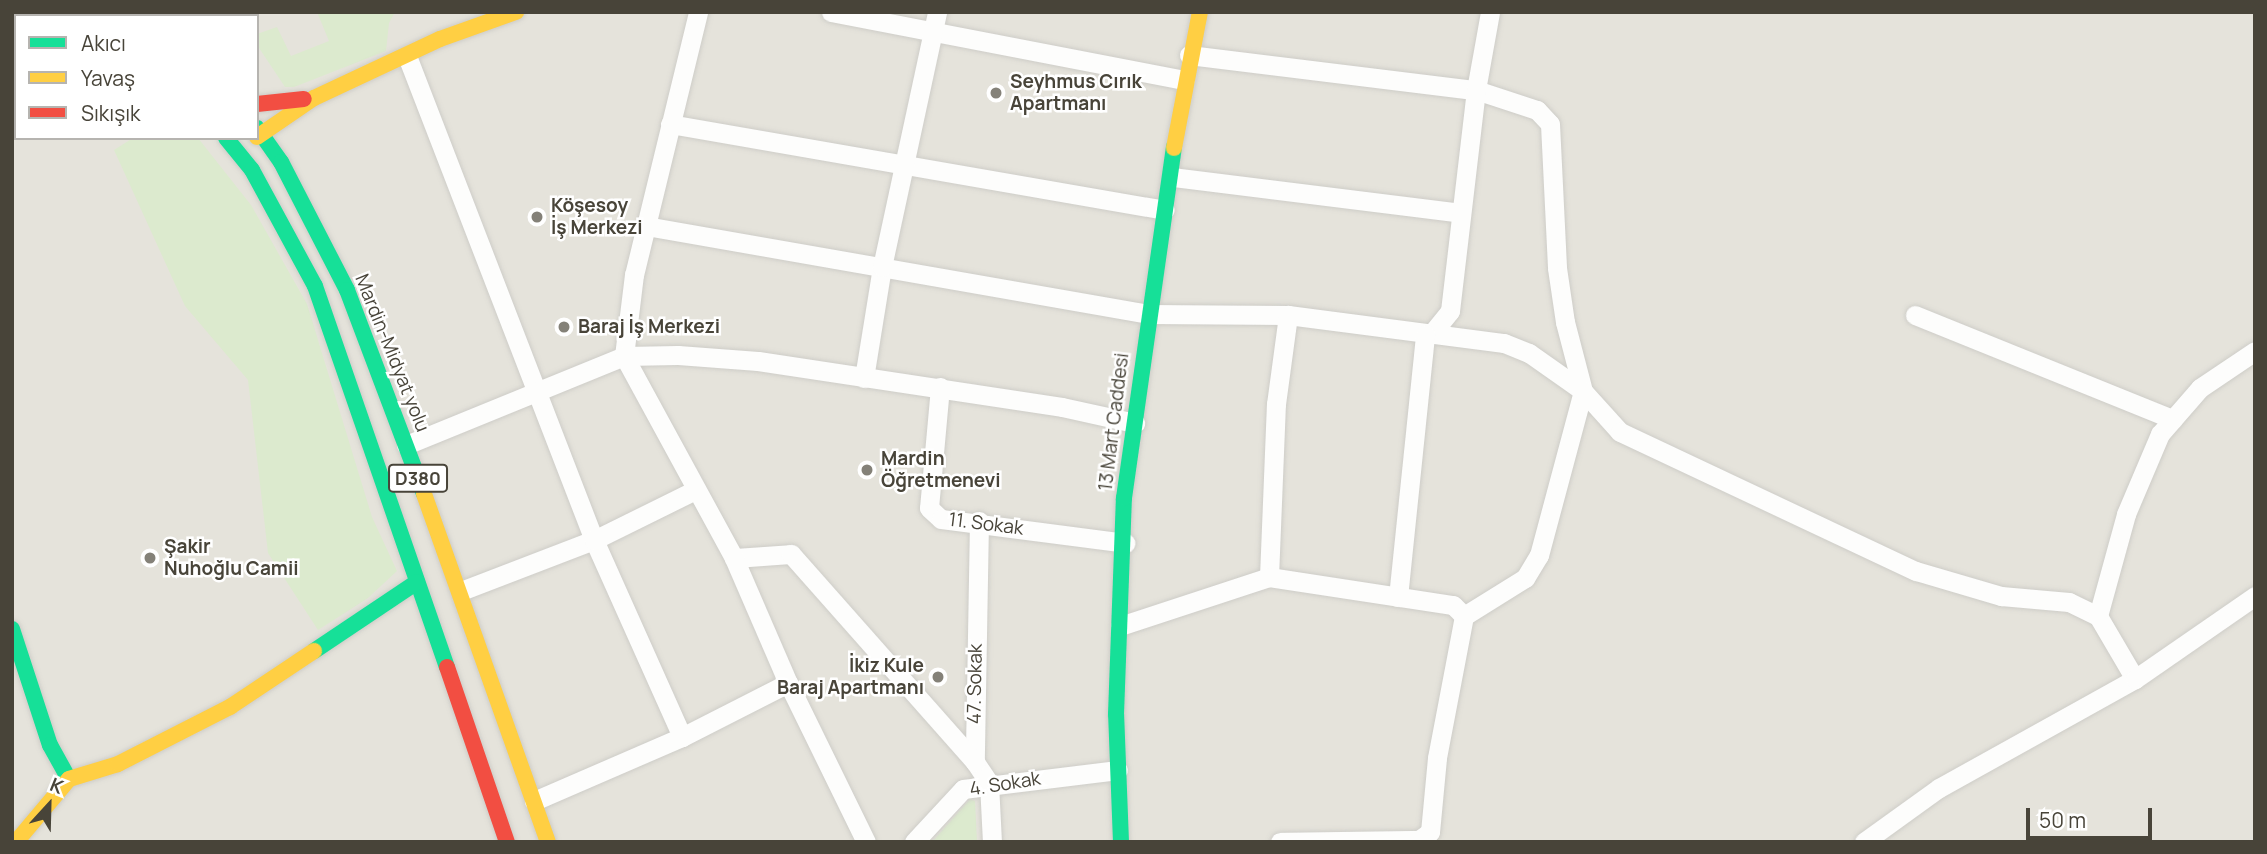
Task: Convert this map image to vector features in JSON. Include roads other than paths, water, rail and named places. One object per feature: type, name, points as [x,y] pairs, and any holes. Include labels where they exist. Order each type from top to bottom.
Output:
[{"type":"main road","points":[[259,133],[314,98],[440,39],[516,12]]},
{"type":"main road","name":"13 Mart Caddesi","points":[[1121,842],[1118,770],[1124,498],[1148,314],[1172,177],[1189,55],[1200,12]]},
{"type":"main road","points":[[259,104],[314,98]]},
{"type":"main road","points":[[304,212],[289,137],[314,98]]},
{"type":"main road","name":"Mardin-Midyat yolu","points":[[259,136],[281,162],[304,212],[347,290],[461,591],[548,842]]},
{"type":"main road","name":"D380","points":[[230,144],[252,170],[315,286],[507,842]]},
{"type":"main road","points":[[16,842],[69,779],[118,764],[230,707],[417,582]]},
{"type":"main road","points":[[12,629],[50,745],[69,779]]},
{"type":"street","points":[[698,12],[646,226],[624,356],[734,558],[788,683],[866,842]]},
{"type":"street","points":[[831,12],[1185,80]]},
{"type":"street","points":[[864,378],[882,267],[907,165],[937,12]]},
{"type":"street","points":[[1398,597],[1429,333],[1450,311],[1476,90],[1490,12]]},
{"type":"street","points":[[1189,55],[1476,90],[1537,110],[1550,124],[1557,268],[1565,322],[1583,391],[1539,555],[1525,578],[1464,615],[1437,758],[1430,832],[1419,840],[1280,842]]},
{"type":"street","points":[[407,56],[594,540],[682,737]]},
{"type":"street","points":[[670,124],[1165,210]]},
{"type":"street","points":[[1172,177],[1460,213]]},
{"type":"street","points":[[646,226],[1148,314],[1288,315],[1504,343],[1529,353],[1583,391],[1620,432],[1916,571],[2001,596],[2069,603],[2098,616],[2135,679]]},
{"type":"street","points":[[1269,577],[1276,404],[1288,315]]},
{"type":"street","points":[[1915,315],[2173,419]]},
{"type":"street","points":[[2098,616],[2126,514],[2160,434],[2200,388],[2255,351]]},
{"type":"street","points":[[406,445],[624,356],[678,355],[758,361],[940,387],[1135,423]]},
{"type":"street","name":"11. Sokak","points":[[940,387],[929,508],[941,519],[979,521],[1125,543]]},
{"type":"street","points":[[461,591],[594,540],[695,490]]},
{"type":"street","name":"47. Sokak","points":[[975,762],[979,521]]},
{"type":"street","points":[[734,558],[791,554],[975,762],[989,783],[992,842]]},
{"type":"street","points":[[1121,626],[1269,577],[1453,605],[1464,615]]},
{"type":"street","points":[[1864,842],[1939,788],[2135,679],[2255,596]]},
{"type":"street","points":[[534,802],[682,737],[788,683]]},
{"type":"street","name":"4. Sokak","points":[[915,842],[963,789],[989,783],[1118,770]]},
{"type":"place","name":"Seyhmus Cırık Apartmanı","points":[[996,93]]},
{"type":"place","name":"Köşesoy İş Merkezi","points":[[537,217]]},
{"type":"place","name":"Baraj İş Merkezi","points":[[564,327]]},
{"type":"place","name":"Mardin Öğretmenevi","points":[[867,470]]},
{"type":"place","name":"Şakir Nuhoğlu Camii","points":[[150,558]]},
{"type":"place","name":"İkiz Kule Baraj Apartmanı","points":[[938,677]]}]
